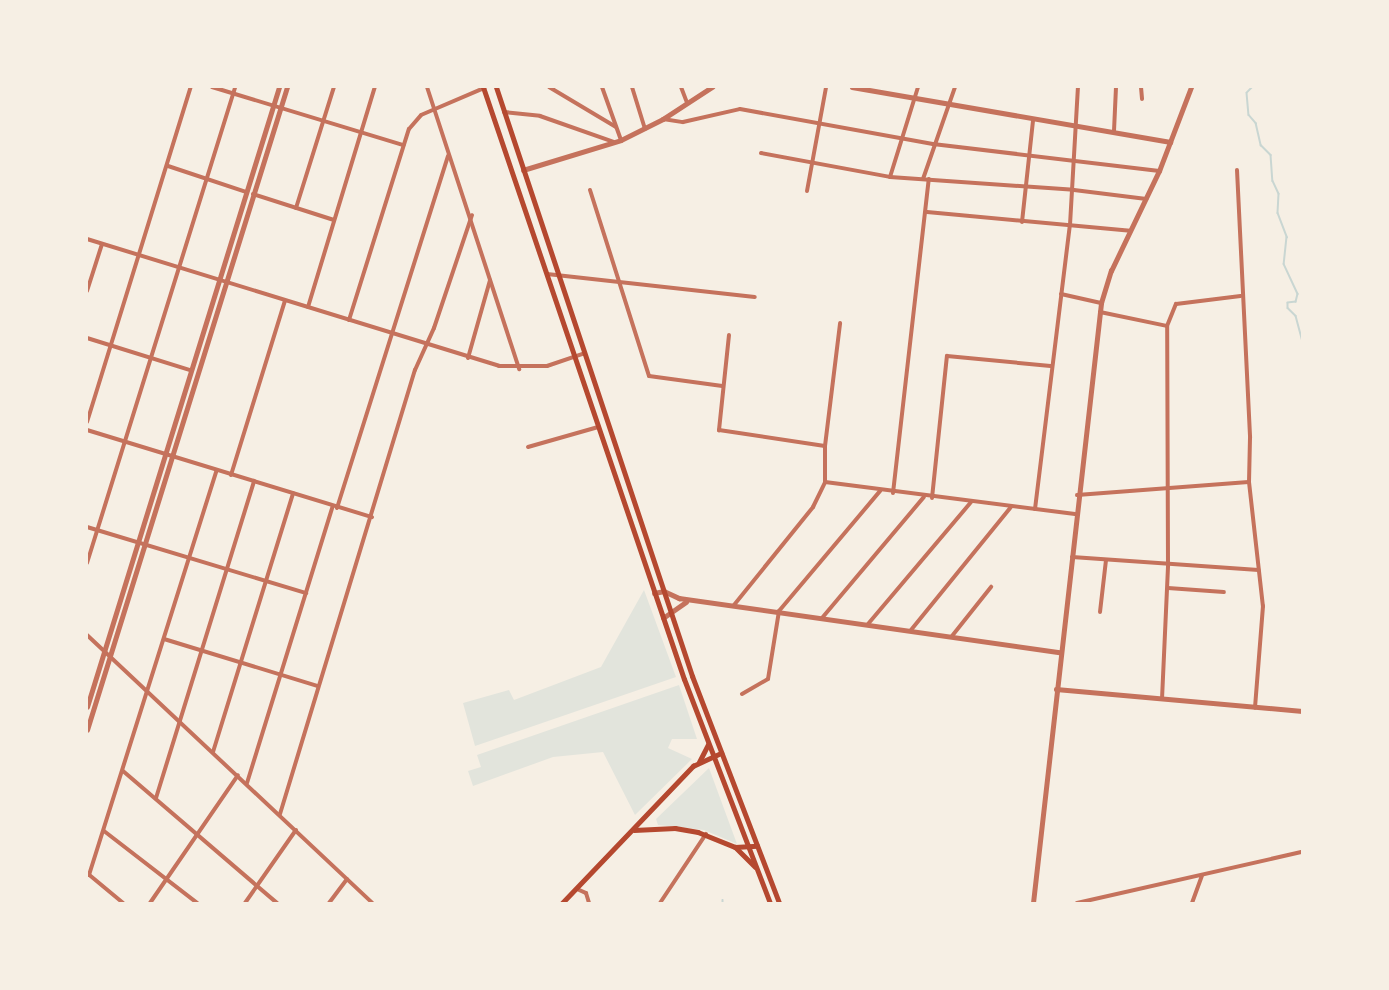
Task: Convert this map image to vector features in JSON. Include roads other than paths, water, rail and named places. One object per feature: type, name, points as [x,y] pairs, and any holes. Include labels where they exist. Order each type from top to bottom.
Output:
[{"type":"main road","points":[[484,87],[654,593],[708,744],[770,903]]},
{"type":"main road","points":[[496,87],[671,615],[779,903]]},
{"type":"main road","points":[[562,903],[699,762],[708,744]]},
{"type":"main road","points":[[699,762],[721,753]]},
{"type":"main road","points":[[634,830],[675,828],[706,834],[735,848],[758,870]]},
{"type":"main road","points":[[735,848],[757,846]]},
{"type":"street","points":[[87,422],[192,87]]},
{"type":"street","points":[[212,87],[403,145]]},
{"type":"street","points":[[87,563],[234,87]]},
{"type":"street","points":[[87,708],[279,87]]},
{"type":"street","points":[[87,730],[287,87]]},
{"type":"street","points":[[296,208],[333,87]]},
{"type":"street","points":[[308,307],[375,87]]},
{"type":"street","points":[[427,87],[448,156],[472,215],[519,369]]},
{"type":"street","points":[[350,320],[403,145],[414,121],[434,109],[484,87]]},
{"type":"street","points":[[549,87],[615,128]]},
{"type":"street","points":[[602,87],[621,140]]},
{"type":"street","points":[[632,87],[645,129]]},
{"type":"street","points":[[681,87],[687,104]]},
{"type":"street","points":[[523,170],[621,140],[663,119],[712,87]]},
{"type":"street","points":[[807,191],[826,87]]},
{"type":"street","points":[[852,87],[1170,142]]},
{"type":"street","points":[[890,177],[918,87]]},
{"type":"street","points":[[922,179],[955,87]]},
{"type":"street","points":[[1035,509],[1050,366],[1074,190],[1078,87]]},
{"type":"street","points":[[1114,131],[1116,87]]},
{"type":"street","points":[[1142,87],[1142,99]]},
{"type":"street","points":[[1033,903],[1059,652],[1099,311],[1110,271],[1159,171],[1191,87]]},
{"type":"street","points":[[663,119],[683,122],[732,108],[933,144],[1159,171]]},
{"type":"street","points":[[503,112],[540,116],[614,142]]},
{"type":"street","points":[[1022,222],[1033,120]]},
{"type":"street","points":[[762,153],[890,177],[1074,190],[1146,199]]},
{"type":"street","points":[[246,784],[448,156]]},
{"type":"street","points":[[256,161],[263,164]]},
{"type":"street","points":[[168,166],[246,192]]},
{"type":"street","points":[[1237,170],[1241,296],[1250,438],[1249,482],[1263,629],[1254,708]]},
{"type":"street","points":[[893,493],[929,179]]},
{"type":"street","points":[[590,190],[651,378],[722,386]]},
{"type":"street","points":[[253,194],[334,220]]},
{"type":"street","points":[[927,212],[1131,231]]},
{"type":"street","points":[[280,814],[415,370],[428,344],[472,215]]},
{"type":"street","points":[[87,239],[468,358],[519,369],[547,366],[585,353]]},
{"type":"street","points":[[87,291],[102,244]]},
{"type":"street","points":[[548,274],[755,297]]},
{"type":"street","points":[[468,358],[491,280]]},
{"type":"street","points":[[1061,294],[1101,303]]},
{"type":"street","points":[[1162,700],[1168,588],[1167,327],[1176,304],[1241,296]]},
{"type":"street","points":[[231,475],[285,301]]},
{"type":"street","points":[[1099,311],[1167,327]]},
{"type":"street","points":[[734,605],[810,512],[825,482],[825,446],[840,323]]},
{"type":"street","points":[[729,335],[719,430],[825,446]]},
{"type":"street","points":[[87,338],[190,369]]},
{"type":"street","points":[[932,498],[947,356],[1050,366]]},
{"type":"street","points":[[528,447],[598,427]]},
{"type":"street","points":[[87,430],[171,458],[372,517]]},
{"type":"street","points":[[123,903],[88,874],[104,831],[216,471]]},
{"type":"street","points":[[156,798],[254,481]]},
{"type":"street","points":[[825,482],[932,498],[1075,514]]},
{"type":"street","points":[[1077,495],[1249,482]]},
{"type":"street","points":[[742,694],[768,679],[779,611],[880,491]]},
{"type":"street","points":[[213,752],[293,493]]},
{"type":"street","points":[[822,618],[924,496]]},
{"type":"street","points":[[868,624],[971,502]]},
{"type":"street","points":[[911,630],[1012,507]]},
{"type":"street","points":[[87,527],[306,592]]},
{"type":"street","points":[[1071,557],[1259,570]]},
{"type":"street","points":[[1100,612],[1106,560]]},
{"type":"street","points":[[952,636],[991,587]]},
{"type":"street","points":[[1168,588],[1224,592]]},
{"type":"street","points":[[654,593],[664,591],[679,598],[1059,652]]},
{"type":"street","points":[[663,618],[671,615],[682,602],[695,600]]},
{"type":"street","points":[[87,634],[372,903]]},
{"type":"street","points":[[164,639],[318,686]]},
{"type":"street","points":[[1056,689],[1302,711]]},
{"type":"street","points":[[123,771],[277,903]]},
{"type":"street","points":[[150,903],[238,775]]},
{"type":"street","points":[[245,903],[296,830]]},
{"type":"street","points":[[104,831],[197,903]]},
{"type":"street","points":[[660,903],[706,834]]},
{"type":"street","points":[[1077,903],[1302,852]]},
{"type":"street","points":[[1192,903],[1203,876]]},
{"type":"street","points":[[329,903],[347,879]]},
{"type":"street","points":[[577,889],[586,893],[589,903]]},
{"type":"waterway","points":[[1253,87],[1247,93],[1249,115],[1256,123],[1261,145],[1271,155],[1273,181],[1279,194],[1278,213],[1287,237],[1284,264],[1298,294],[1296,302],[1288,303],[1288,308],[1296,316],[1302,339]]}]
